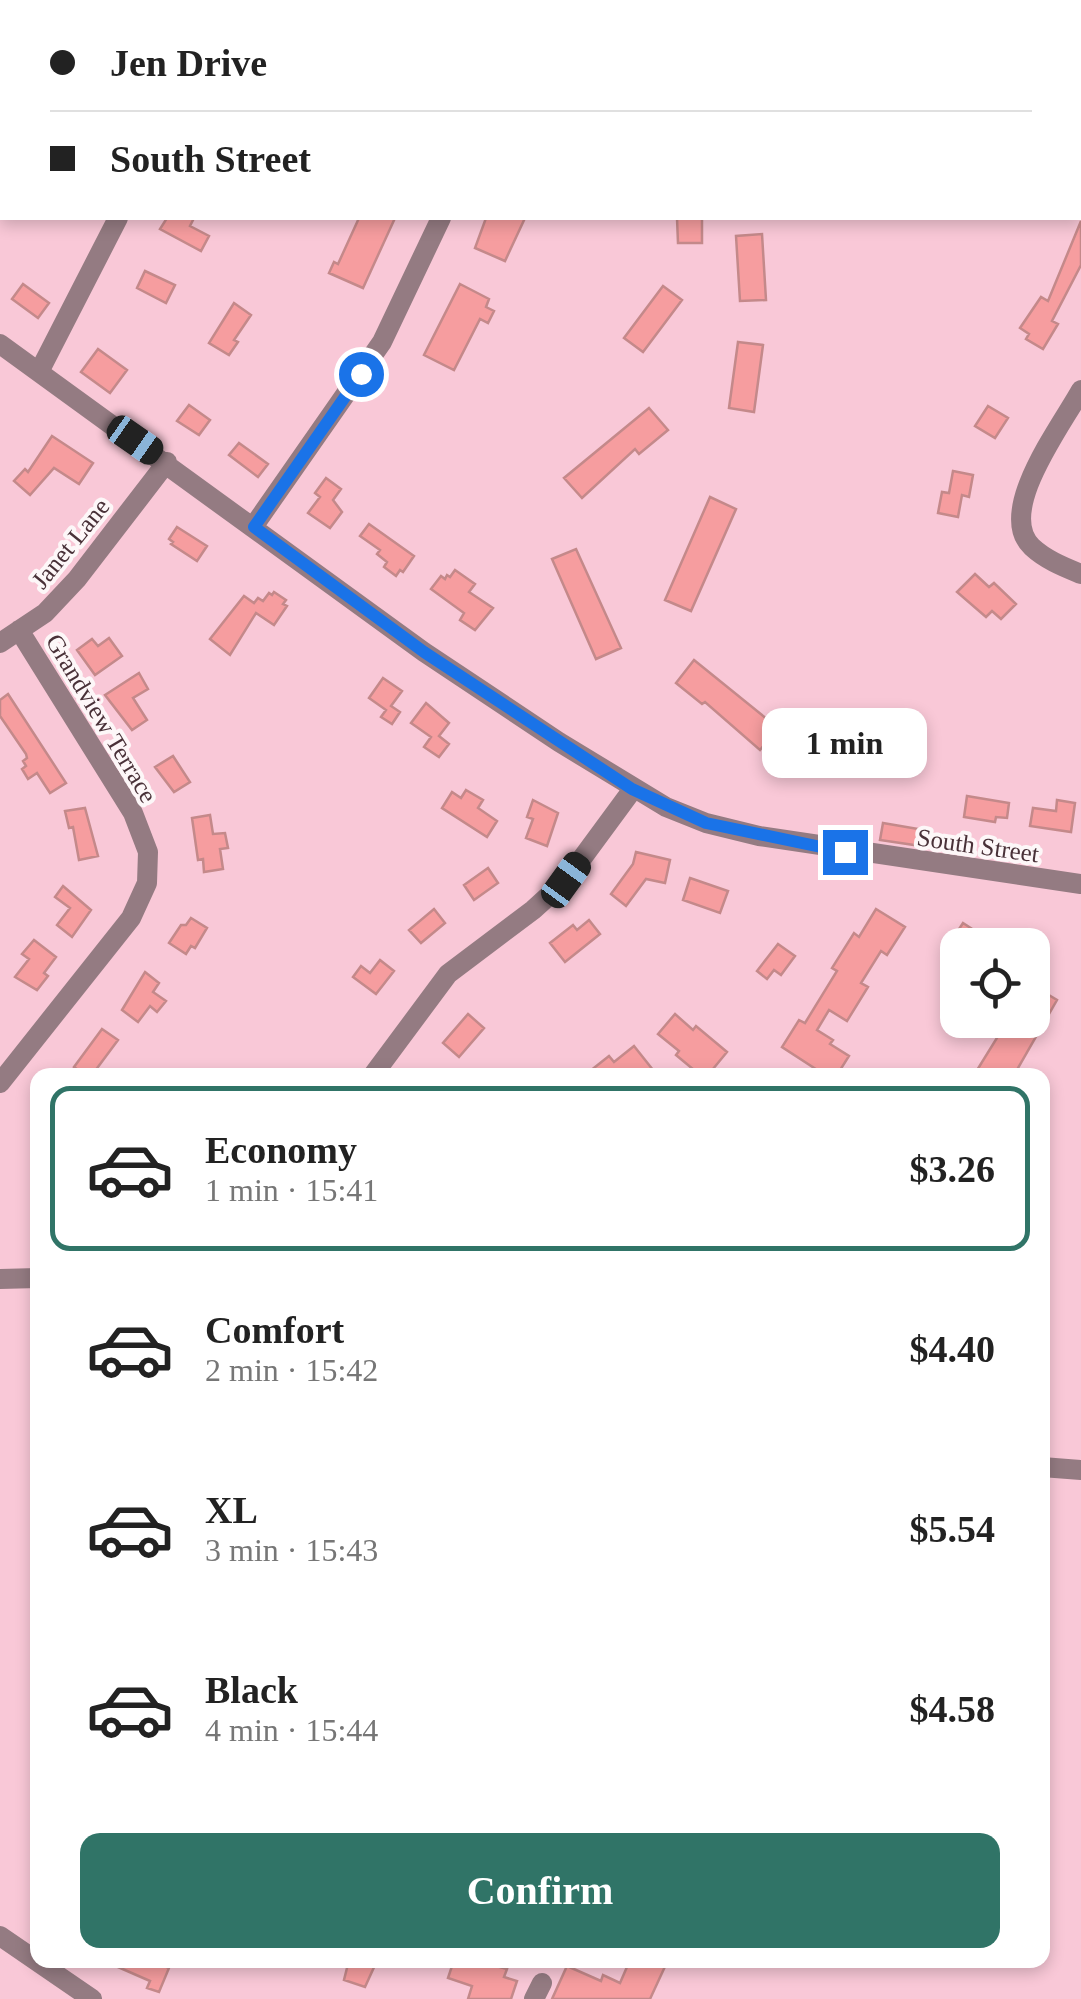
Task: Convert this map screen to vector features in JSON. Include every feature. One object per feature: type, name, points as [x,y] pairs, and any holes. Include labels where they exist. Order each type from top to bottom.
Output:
[{"type":"street","points":[[39,372],[117,220]]},
{"type":"street","points":[[254,527],[382,342],[441,220]]},
{"type":"street","name":"South Street","points":[[0,344],[424,652],[632,789],[706,823],[759,836],[845,852],[1081,884]]},
{"type":"street","points":[[1081,390],[1020,506],[1021,529],[1030,545],[1081,574]]},
{"type":"street","name":"Janet Lane","points":[[0,642],[45,613],[77,579],[167,462]]},
{"type":"street","name":"Grandview Terrace","points":[[0,1083],[131,918],[147,883],[148,868],[148,852],[133,812],[19,630]]},
{"type":"street","points":[[377,1068],[448,974],[566,880],[632,789]]},
{"type":"street","points":[[0,1279],[30,1278]]},
{"type":"street","points":[[1050,1467],[1081,1470]]},
{"type":"street","points":[[0,1936],[30,1957]]},
{"type":"street","points":[[47,1968],[92,1999]]},
{"type":"building","points":[[166,220],[193,220],[190,226],[209,236],[201,251],[160,229]]},
{"type":"building","points":[[358,220],[394,220],[363,288],[329,273],[334,262],[338,264]]},
{"type":"building","points":[[485,220],[524,220],[505,261],[475,248]]},
{"type":"building","points":[[677,220],[702,220],[702,243],[678,243]]},
{"type":"building","points":[[1081,221],[1081,265],[1052,321],[1058,324],[1043,349],[1026,339],[1029,334],[1020,328],[1041,297],[1048,301]]},
{"type":"building","points":[[762,234],[766,300],[740,301],[736,236]]},
{"type":"building","points":[[145,271],[175,285],[166,303],[137,288]]},
{"type":"building","points":[[23,284],[49,303],[38,318],[12,299]]},
{"type":"building","points":[[460,284],[489,299],[486,307],[494,311],[488,323],[480,319],[454,370],[424,355]]},
{"type":"building","points":[[663,286],[682,300],[643,352],[624,338]]},
{"type":"building","points":[[234,303],[251,315],[229,355],[209,343]]},
{"type":"building","points":[[738,342],[763,345],[754,412],[729,408]]},
{"type":"building","points":[[98,349],[127,370],[110,393],[81,372]]},
{"type":"building","points":[[189,405],[210,420],[199,435],[177,421]]},
{"type":"building","points":[[988,406],[1008,418],[995,438],[975,426]]},
{"type":"building","points":[[649,408],[668,430],[639,454],[635,449],[582,498],[564,478]]},
{"type":"building","points":[[52,436],[93,463],[79,484],[54,468],[30,495],[14,481],[25,469],[28,472]]},
{"type":"building","points":[[239,443],[268,464],[258,477],[229,455]]},
{"type":"building","points":[[953,471],[973,475],[969,497],[962,495],[958,517],[938,513],[942,492],[949,493]]},
{"type":"building","points":[[326,478],[341,489],[333,500],[342,512],[330,528],[308,513],[320,497],[315,493]]},
{"type":"building","points":[[710,497],[736,509],[691,611],[665,600]]},
{"type":"building","points":[[369,524],[414,556],[403,572],[400,570],[396,576],[384,567],[387,562],[377,554],[380,550],[360,536]]},
{"type":"building","points":[[177,527],[207,546],[197,561],[171,544],[169,539]]},
{"type":"building","points":[[576,549],[621,648],[596,659],[552,559]]},
{"type":"building","points":[[455,570],[475,584],[469,592],[493,608],[475,630],[460,620],[464,613],[431,589],[441,576],[450,577]]},
{"type":"building","points":[[975,574],[989,587],[994,583],[1016,604],[1001,619],[992,611],[986,617],[957,592]]},
{"type":"building","points":[[274,592],[286,600],[283,604],[287,606],[274,625],[256,613],[230,655],[210,639],[244,596],[254,603]]},
{"type":"building","points":[[109,638],[122,656],[95,675],[77,650],[92,639],[98,646]]},
{"type":"building","points":[[694,660],[778,728],[760,750],[705,702],[702,704],[676,683]]},
{"type":"building","points":[[139,673],[148,689],[133,698],[147,720],[132,730],[105,695]]},
{"type":"building","points":[[383,678],[402,691],[391,706],[400,712],[392,724],[381,717],[386,710],[369,698]]},
{"type":"building","points":[[8,694],[66,783],[50,793],[37,773],[28,779],[22,769],[26,766],[26,754],[0,716],[0,700]]},
{"type":"building","points":[[426,703],[449,723],[439,736],[449,744],[439,757],[424,747],[431,737],[411,723]]},
{"type":"building","points":[[173,756],[190,782],[174,792],[155,767]]},
{"type":"building","points":[[466,790],[483,800],[478,808],[497,821],[487,837],[442,808],[452,792],[461,798]]},
{"type":"building","points":[[967,796],[1009,803],[1007,818],[996,817],[995,822],[964,817]]},
{"type":"building","points":[[533,800],[558,813],[547,846],[526,838],[533,819],[527,817]]},
{"type":"building","points":[[1057,800],[1075,803],[1071,832],[1030,826],[1033,808],[1056,811]]},
{"type":"building","points":[[85,808],[98,856],[79,860],[73,827],[69,828],[65,811]]},
{"type":"building","points":[[210,815],[213,834],[225,833],[228,848],[220,849],[223,869],[204,872],[203,859],[198,860],[192,818]]},
{"type":"building","points":[[883,823],[924,830],[921,846],[880,840]]},
{"type":"building","points":[[636,852],[670,860],[665,883],[646,879],[626,906],[611,894],[633,864]]},
{"type":"building","points":[[488,868],[498,883],[474,900],[464,885]]},
{"type":"building","points":[[690,878],[728,891],[720,913],[683,900]]},
{"type":"building","points":[[63,886],[91,910],[72,937],[57,925],[70,908],[55,897]]},
{"type":"building","points":[[434,909],[445,923],[421,943],[409,930]]},
{"type":"building","points":[[876,909],[905,927],[887,955],[881,951],[861,983],[868,987],[847,1021],[829,1010],[817,1030],[849,1056],[841,1068],[814,1068],[782,1047],[799,1020],[805,1023],[837,971],[832,968],[854,933],[859,937]]},
{"type":"building","points":[[191,918],[207,928],[195,948],[191,946],[186,954],[169,943]]},
{"type":"building","points":[[589,920],[600,934],[565,962],[550,943],[573,925],[577,930]]},
{"type":"building","points":[[34,940],[56,957],[37,990],[15,977],[29,959],[22,954]]},
{"type":"building","points":[[778,944],[795,956],[781,975],[774,970],[767,979],[757,971]]},
{"type":"building","points":[[380,960],[394,971],[376,994],[353,977],[361,966],[370,973]]},
{"type":"building","points":[[145,972],[159,983],[153,992],[166,1001],[157,1012],[150,1006],[138,1022],[122,1010]]},
{"type":"building","points":[[468,1014],[484,1028],[459,1057],[443,1043]]},
{"type":"building","points":[[675,1014],[727,1052],[714,1068],[692,1068],[658,1034]]},
{"type":"building","points":[[102,1029],[118,1040],[97,1068],[74,1067]]},
{"type":"building","points":[[997,1038],[1035,1038],[1018,1068],[978,1068]]},
{"type":"building","points":[[634,1046],[651,1068],[594,1068],[609,1056],[614,1062]]},
{"type":"building","points":[[120,1968],[169,1968],[159,1992],[147,1988],[150,1981]]},
{"type":"building","points":[[347,1968],[374,1968],[365,1987],[344,1980]]},
{"type":"building","points":[[451,1968],[503,1968],[507,1969],[504,1977],[517,1981],[511,1999],[468,1999],[472,1986],[448,1978]]},
{"type":"building","points":[[566,1968],[601,1981],[603,1975],[620,1983],[627,1968],[664,1968],[650,1999],[552,1999]]},
{"type":"route","points":[[361,374],[254,527],[424,652],[632,789],[706,823],[845,852]]}]
